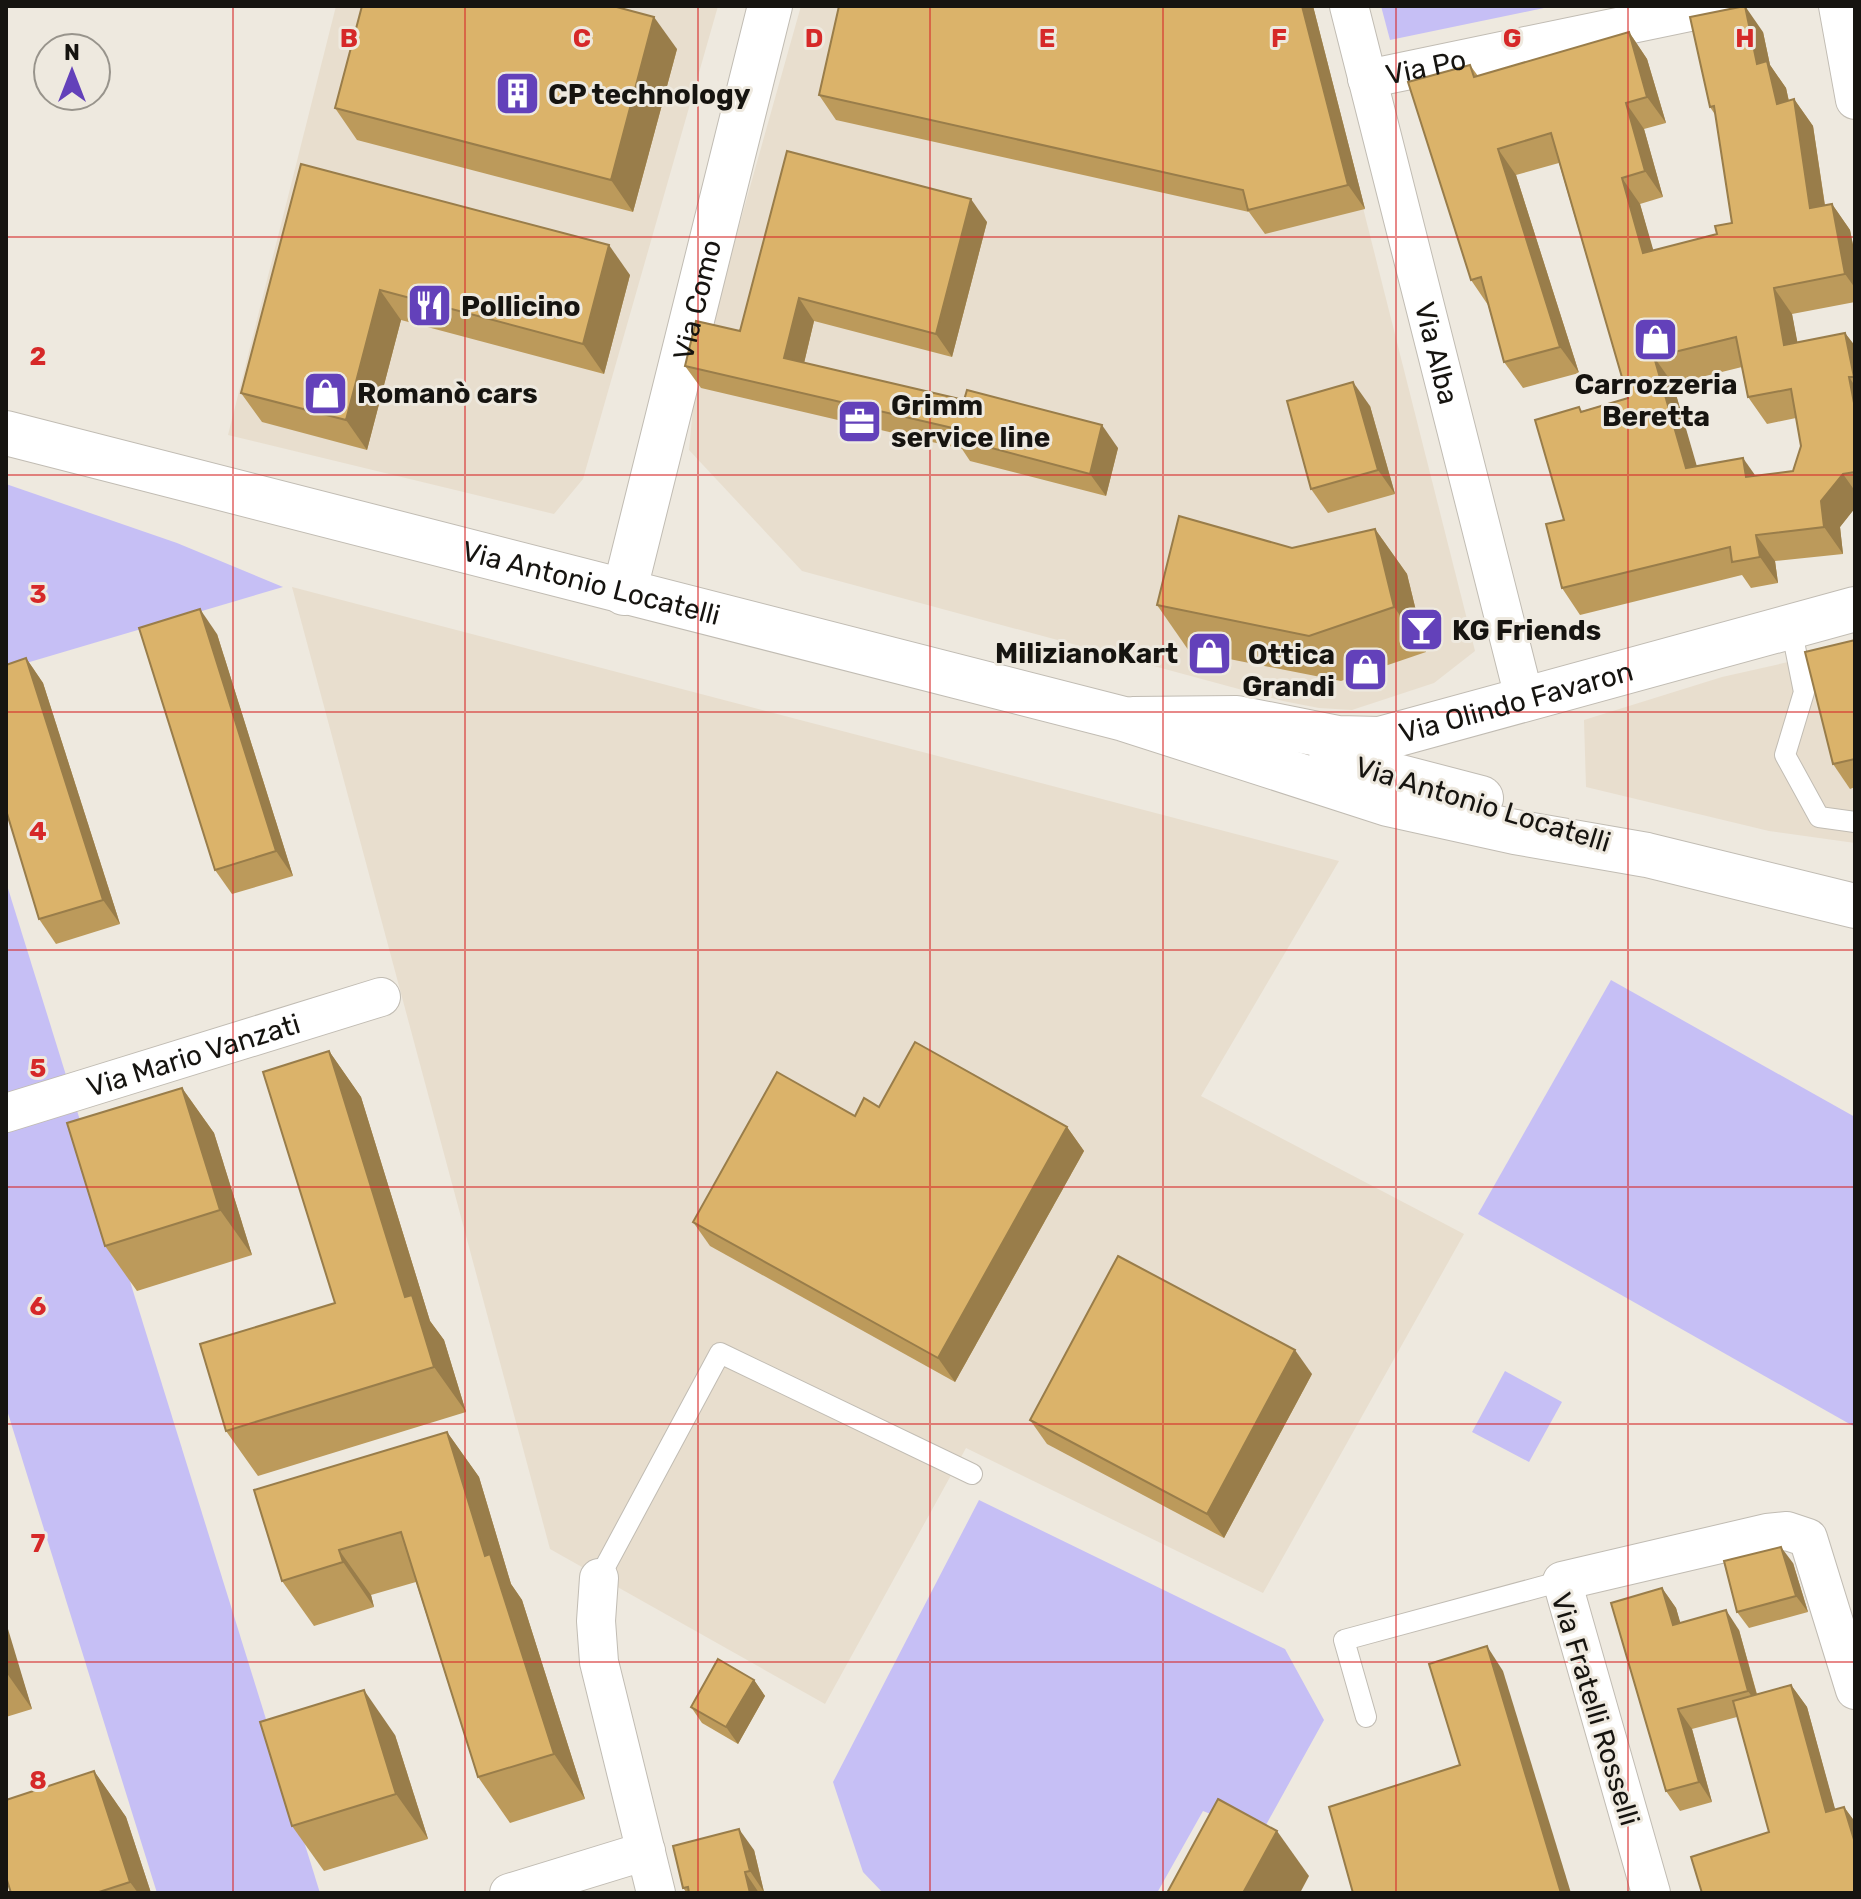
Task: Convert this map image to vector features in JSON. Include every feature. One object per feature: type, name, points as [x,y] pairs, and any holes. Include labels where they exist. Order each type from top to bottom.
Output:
[{"type":"main road","name":"Via Como","points":[[624,593],[766,7]]},
{"type":"main road","name":"Via Antonio Locatelli","points":[[6,433],[1124,719],[1388,804],[1515,832],[1647,855],[1854,906]]},
{"type":"main road","name":"Via Olindo Favaron","points":[[1124,719],[1237,718],[1338,738],[1380,739],[1855,609]]},
{"type":"street","name":"Via Alba","points":[[1349,6],[1525,701]]},
{"type":"street","name":"Via Po","points":[[1367,79],[1535,41],[1719,6]]},
{"type":"street","points":[[1838,6],[1855,100]]},
{"type":"street","name":"Via Mario Vanzati","points":[[6,1113],[381,997]]},
{"type":"street","points":[[1562,1581],[1753,1535],[1787,1531],[1808,1538],[1855,1690]]},
{"type":"street","points":[[599,1578],[596,1621],[599,1662],[656,1893]]},
{"type":"street","name":"Via Fratelli Rosselli","points":[[1562,1581],[1651,1893]]},
{"type":"street","points":[[509,1893],[646,1851]]},
{"type":"lane","points":[[1791,627],[1804,692],[1785,755],[1819,817],[1855,822]]},
{"type":"lane","points":[[599,1578],[720,1353],[972,1474]]},
{"type":"lane","name":"Via Fratelli Rosselli","points":[[1366,1717],[1344,1640],[1562,1581]]},
{"type":"shaded area","points":[[336,6],[718,6],[583,479],[554,514],[228,435]]},
{"type":"shaded area","points":[[801,6],[1312,6],[1475,651],[1434,683],[1352,710],[1319,708],[1283,701],[802,571],[689,450],[695,387],[706,343]]},
{"type":"shaded area","points":[[1381,6],[1543,6],[1544,8],[1390,40]]},
{"type":"shaded area","points":[[6,484],[177,543],[283,587],[6,669]]},
{"type":"shaded area","points":[[292,587],[1339,861],[1201,1096],[1464,1234],[1263,1593],[966,1448],[825,1704],[550,1549]]},
{"type":"shaded area","points":[[1855,647],[1855,843],[1769,831],[1586,787],[1584,720],[1722,677]]},
{"type":"shaded area","points":[[6,882],[320,1893],[157,1893],[6,1407]]},
{"type":"shaded area","points":[[1611,980],[1855,1117],[1855,1427],[1478,1214]]},
{"type":"shaded area","points":[[1505,1371],[1562,1402],[1529,1462],[1472,1432]]},
{"type":"shaded area","points":[[979,1500],[1285,1649],[1324,1720],[1261,1834],[1203,1811],[1157,1893],[883,1893],[863,1872],[833,1782]]},
{"type":"building","name":"CP technology","points":[[362,6],[613,6],[654,17],[611,180],[335,108]]},
{"type":"building","points":[[839,6],[1302,6],[1348,185],[1248,210],[1243,190],[819,95]]},
{"type":"building","points":[[1745,6],[1757,64],[1767,61],[1777,104],[1794,99],[1810,208],[1832,204],[1845,274],[1774,288],[1784,345],[1845,333],[1854,377],[1849,377],[1855,408],[1855,472],[1843,474],[1821,501],[1824,527],[1756,535],[1760,557],[1732,562],[1730,547],[1562,588],[1546,524],[1564,520],[1535,420],[1579,407],[1581,412],[1628,398],[1551,133],[1498,149],[1560,347],[1504,362],[1481,277],[1471,280],[1408,82],[1470,65],[1474,77],[1629,32],[1647,97],[1626,103],[1645,171],[1622,178],[1643,253],[1717,234],[1715,226],[1732,223],[1714,106],[1710,107],[1690,17]],"holes":[[[1736,337],[1748,397],[1791,389],[1801,446],[1793,471],[1746,477],[1743,458],[1686,468],[1654,357]]]},
{"type":"building","points":[[787,151],[971,199],[936,334],[799,298],[784,358],[964,400],[967,390],[1102,425],[1090,474],[954,438],[957,429],[685,366],[696,321],[740,331]]},
{"type":"building","points":[[301,164],[609,245],[583,344],[380,290],[346,420],[241,393]]},
{"type":"building","points":[[1353,382],[1378,470],[1311,489],[1287,401]]},
{"type":"building","points":[[1179,516],[1292,548],[1375,529],[1394,607],[1309,636],[1157,605]]},
{"type":"building","points":[[200,609],[276,851],[215,870],[139,628]]},
{"type":"building","points":[[1855,640],[1855,759],[1833,764],[1805,652]]},
{"type":"building","points":[[26,658],[103,900],[39,919],[6,810],[6,665]]},
{"type":"building","points":[[915,1042],[1067,1127],[938,1358],[693,1222],[777,1072],[855,1116],[864,1098],[879,1107]]},
{"type":"building","points":[[329,1051],[405,1297],[412,1295],[434,1367],[226,1431],[200,1344],[335,1303],[263,1072]]},
{"type":"building","points":[[182,1088],[220,1210],[105,1246],[67,1123]]},
{"type":"building","points":[[1118,1256],[1295,1350],[1207,1514],[1030,1420]]},
{"type":"building","points":[[447,1432],[485,1556],[490,1554],[554,1754],[478,1777],[401,1532],[339,1550],[343,1562],[282,1581],[254,1490]]},
{"type":"building","points":[[1781,1547],[1796,1596],[1737,1612],[1724,1561]]},
{"type":"building","points":[[1662,1588],[1673,1625],[1726,1610],[1748,1691],[1678,1709],[1699,1782],[1666,1791],[1611,1603]]},
{"type":"building","points":[[1487,1646],[1561,1893],[1353,1893],[1329,1807],[1460,1765],[1429,1664]]},
{"type":"building","points":[[718,1659],[754,1680],[726,1727],[691,1707]]},
{"type":"building","points":[[1791,1685],[1826,1812],[1844,1807],[1855,1843],[1855,1893],[1702,1893],[1691,1857],[1769,1832],[1733,1701]]},
{"type":"building","points":[[364,1690],[396,1794],[292,1826],[260,1722]]},
{"type":"building","points":[[94,1771],[130,1882],[96,1893],[11,1893],[6,1877],[6,1800]]},
{"type":"building","points":[[1218,1799],[1277,1831],[1243,1893],[1167,1893]]},
{"type":"building","points":[[739,1829],[750,1871],[745,1872],[750,1893],[689,1893],[688,1887],[683,1888],[673,1846]]},
{"type":"place","name":"CP technology","points":[[517,94]]},
{"type":"place","name":"Pollicino","points":[[430,306]]},
{"type":"place","name":"Carrozzeria Beretta","points":[[1656,339]]},
{"type":"place","name":"Romanò cars","points":[[326,393]]},
{"type":"place","name":"Grimm service line","points":[[860,421]]},
{"type":"place","name":"KG Friends","points":[[1421,630]]},
{"type":"place","name":"MilizianoKart","points":[[1209,653]]},
{"type":"place","name":"Ottica Grandi","points":[[1366,670]]}]
